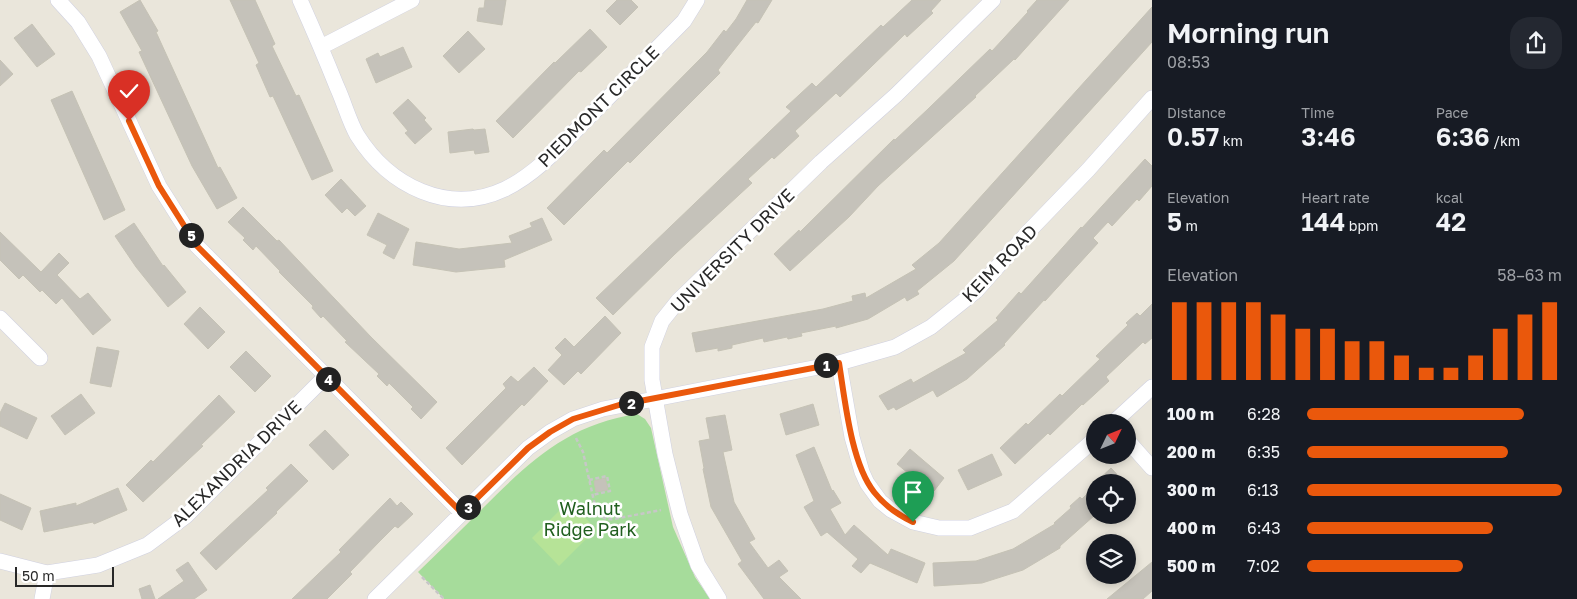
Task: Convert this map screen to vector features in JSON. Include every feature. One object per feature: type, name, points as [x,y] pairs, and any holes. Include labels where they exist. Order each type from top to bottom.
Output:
[{"type":"street","points":[[58,0],[78,22],[100,56],[159,186],[197,246],[462,513]]},
{"type":"street","name":"PIEDMONT CIRCLE","points":[[300,0],[357,134],[376,161],[402,183],[424,193],[451,199],[475,200],[506,188],[542,164],[684,21],[697,0]]},
{"type":"street","points":[[321,47],[412,0]]},
{"type":"street","name":"UNIVERSITY DRIVE","points":[[719,599],[698,564],[680,514],[665,454],[651,372],[652,347],[662,320],[678,301],[821,162],[896,94],[993,0]]},
{"type":"street","name":"KEIM ROAD","points":[[375,599],[528,448],[550,432],[573,419],[602,409],[839,363],[895,348],[931,327],[976,291],[1152,98]]},
{"type":"street","points":[[0,318],[40,358]]},
{"type":"street","points":[[839,363],[852,437],[862,472],[880,500],[891,510],[913,522],[939,528],[970,528],[1013,511],[1086,447]]},
{"type":"street","name":"ALEXANDRIA DRIVE","points":[[0,562],[47,573],[98,565],[147,545],[186,516],[326,376]]},
{"type":"street","points":[[1123,414],[1152,387]]},
{"type":"street","points":[[1136,450],[1152,468]]},
{"type":"street","points":[[42,599],[47,573]]},
{"type":"path","points":[[576,438],[583,452],[596,510],[602,517],[608,520],[661,510]]},
{"type":"path","points":[[589,480],[607,476],[610,491],[592,494]]},
{"type":"path","points":[[422,577],[444,599]]},
{"type":"green space","name":"Walnut Ridge Park","points":[[637,414],[645,419],[651,428],[673,527],[695,577],[710,599],[444,599],[418,572],[517,475],[552,447],[591,426]]},
{"type":"green space","points":[[569,501],[596,529],[559,566],[532,538]]},
{"type":"building","points":[[140,0],[158,31],[156,32],[218,168],[220,167],[237,198],[217,209],[192,166],[139,52],[142,51],[120,12]]},
{"type":"building","points":[[230,0],[255,0],[275,44],[272,46],[296,96],[299,95],[333,171],[312,180],[273,96],[270,97],[256,65],[259,63]]},
{"type":"building","points":[[485,0],[506,0],[502,25],[477,21],[479,8],[484,8]]},
{"type":"building","points":[[617,0],[631,0],[638,7],[620,25],[606,11]]},
{"type":"building","points":[[747,0],[772,0],[758,23],[756,22],[718,70],[720,73],[630,163],[628,161],[564,225],[547,208],[604,150],[607,153],[707,52],[724,30],[726,32],[736,19]]},
{"type":"building","points":[[912,0],[941,0],[931,11],[933,13],[907,37],[905,34],[840,97],[836,93],[795,131],[799,136],[748,179],[752,183],[675,254],[613,315],[596,298],[791,111],[786,107],[812,83],[816,87],[881,25],[883,27]]},
{"type":"building","points":[[1037,0],[1069,0],[1015,60],[878,186],[849,217],[790,271],[774,254],[799,230],[800,232],[894,139],[990,49],[992,51]]},
{"type":"building","points":[[1152,7],[1152,42],[954,261],[917,291],[919,294],[907,301],[905,297],[868,319],[836,328],[836,326],[801,333],[802,336],[788,339],[787,337],[764,342],[763,338],[732,345],[732,348],[718,351],[718,348],[696,352],[692,333],[823,309],[853,301],[852,296],[865,293],[866,298],[916,269],[912,265],[939,243]]},
{"type":"building","points":[[32,24],[55,54],[37,67],[14,38]]},
{"type":"building","points":[[590,29],[607,47],[581,72],[579,71],[513,138],[496,121],[554,62]]},
{"type":"building","points":[[468,31],[485,49],[459,73],[443,56]]},
{"type":"building","points":[[403,47],[412,67],[376,83],[366,59],[378,53],[380,57]]},
{"type":"building","points":[[0,60],[13,74],[0,86]]},
{"type":"building","points":[[72,91],[125,210],[104,220],[51,100]]},
{"type":"building","points":[[408,99],[426,118],[424,120],[432,129],[415,144],[405,133],[408,131],[393,113]]},
{"type":"building","points":[[485,129],[489,152],[475,154],[474,150],[450,153],[448,132]]},
{"type":"building","points":[[1145,159],[1152,166],[1152,186],[1112,226],[1108,222],[1093,238],[1098,243],[1005,345],[967,379],[937,397],[933,390],[896,410],[894,407],[888,410],[879,396],[911,379],[913,383],[966,353],[963,350],[998,320],[996,318],[1019,292],[1021,294]]},
{"type":"building","points":[[341,179],[366,206],[355,216],[347,208],[342,213],[325,195]]},
{"type":"building","points":[[243,207],[277,241],[279,240],[371,337],[437,402],[421,419],[411,409],[413,407],[389,383],[387,386],[377,376],[379,374],[345,342],[347,341],[323,316],[321,318],[312,308],[313,306],[256,246],[253,250],[243,240],[245,238],[228,222]]},
{"type":"building","points":[[378,213],[409,229],[394,259],[383,253],[387,245],[367,235]]},
{"type":"building","points":[[542,218],[552,240],[504,260],[505,267],[456,272],[413,265],[416,242],[459,249],[512,243],[509,236],[532,227],[530,223]]},
{"type":"building","points":[[134,223],[163,266],[186,292],[168,307],[136,267],[115,236]]},
{"type":"building","points":[[0,232],[41,272],[59,253],[69,263],[57,275],[80,299],[88,293],[111,320],[93,335],[62,298],[56,304],[42,290],[40,292],[23,275],[19,279],[0,260]]},
{"type":"building","points":[[1152,304],[1152,338],[1145,344],[1143,342],[1106,377],[1109,381],[1015,464],[1000,448],[1026,423],[1028,425],[1060,394],[1062,396],[1100,359],[1096,356],[1128,325],[1126,323],[1137,313],[1140,316]]},
{"type":"building","points":[[200,307],[225,332],[208,349],[184,324]]},
{"type":"building","points":[[605,316],[621,333],[581,374],[578,371],[564,385],[548,370],[562,355],[555,348],[565,338],[574,347]]},
{"type":"building","points":[[97,347],[119,351],[111,387],[90,383]]},
{"type":"building","points":[[246,351],[271,376],[255,392],[230,367]]},
{"type":"building","points":[[534,367],[548,381],[524,406],[522,404],[462,465],[446,448],[506,388],[503,384],[511,376],[518,382]]},
{"type":"building","points":[[81,394],[95,413],[65,435],[51,416]]},
{"type":"building","points":[[219,395],[235,412],[201,445],[203,446],[143,502],[126,485],[151,460],[153,462]]},
{"type":"building","points":[[5,403],[37,418],[27,439],[0,426],[0,413]]},
{"type":"building","points":[[813,404],[819,425],[786,435],[780,414]]},
{"type":"building","points":[[725,415],[732,450],[723,452],[734,502],[755,539],[749,542],[768,568],[779,560],[788,571],[779,577],[801,599],[764,599],[738,564],[742,561],[711,507],[699,441],[710,439],[706,418]]},
{"type":"building","points":[[325,430],[349,455],[333,470],[309,445]]},
{"type":"building","points":[[814,447],[832,491],[841,503],[830,509],[845,535],[854,525],[888,555],[891,549],[925,563],[917,583],[870,563],[861,573],[852,566],[858,559],[827,532],[821,536],[804,507],[814,501],[796,455]]},
{"type":"building","points":[[910,449],[944,478],[934,491],[920,480],[919,482],[897,464]]},
{"type":"building","points":[[992,454],[1002,475],[968,490],[958,470]]},
{"type":"building","points":[[291,464],[308,481],[216,570],[200,553],[268,490],[266,488]]},
{"type":"building","points":[[1111,468],[1117,474],[1105,474]]},
{"type":"building","points":[[605,478],[608,490],[596,492],[594,481]]},
{"type":"building","points":[[118,488],[127,510],[94,524],[93,522],[44,532],[40,511],[76,503],[76,506]]},
{"type":"building","points":[[0,494],[31,508],[22,530],[0,520]]},
{"type":"building","points":[[1086,495],[1086,523],[1060,548],[1023,570],[982,583],[934,586],[933,563],[976,561],[1013,549],[1055,524],[1071,508],[1070,506],[1080,497],[1082,499]]},
{"type":"building","points":[[390,498],[397,506],[401,502],[413,514],[398,528],[395,526],[350,572],[352,574],[327,599],[292,599],[341,552],[339,550]]},
{"type":"building","points":[[188,562],[207,590],[194,599],[158,599],[184,581],[176,570]]},
{"type":"building","points":[[1152,562],[1152,591],[1143,599],[1107,599],[1125,584],[1136,584],[1136,575]]},
{"type":"building","points":[[150,585],[155,599],[142,599],[139,589]]},
{"type":"route","points":[[129,121],[159,186],[197,246],[462,513],[528,448],[550,432],[573,419],[619,405],[839,363],[852,437],[862,472],[880,500],[891,510],[913,522]]}]
